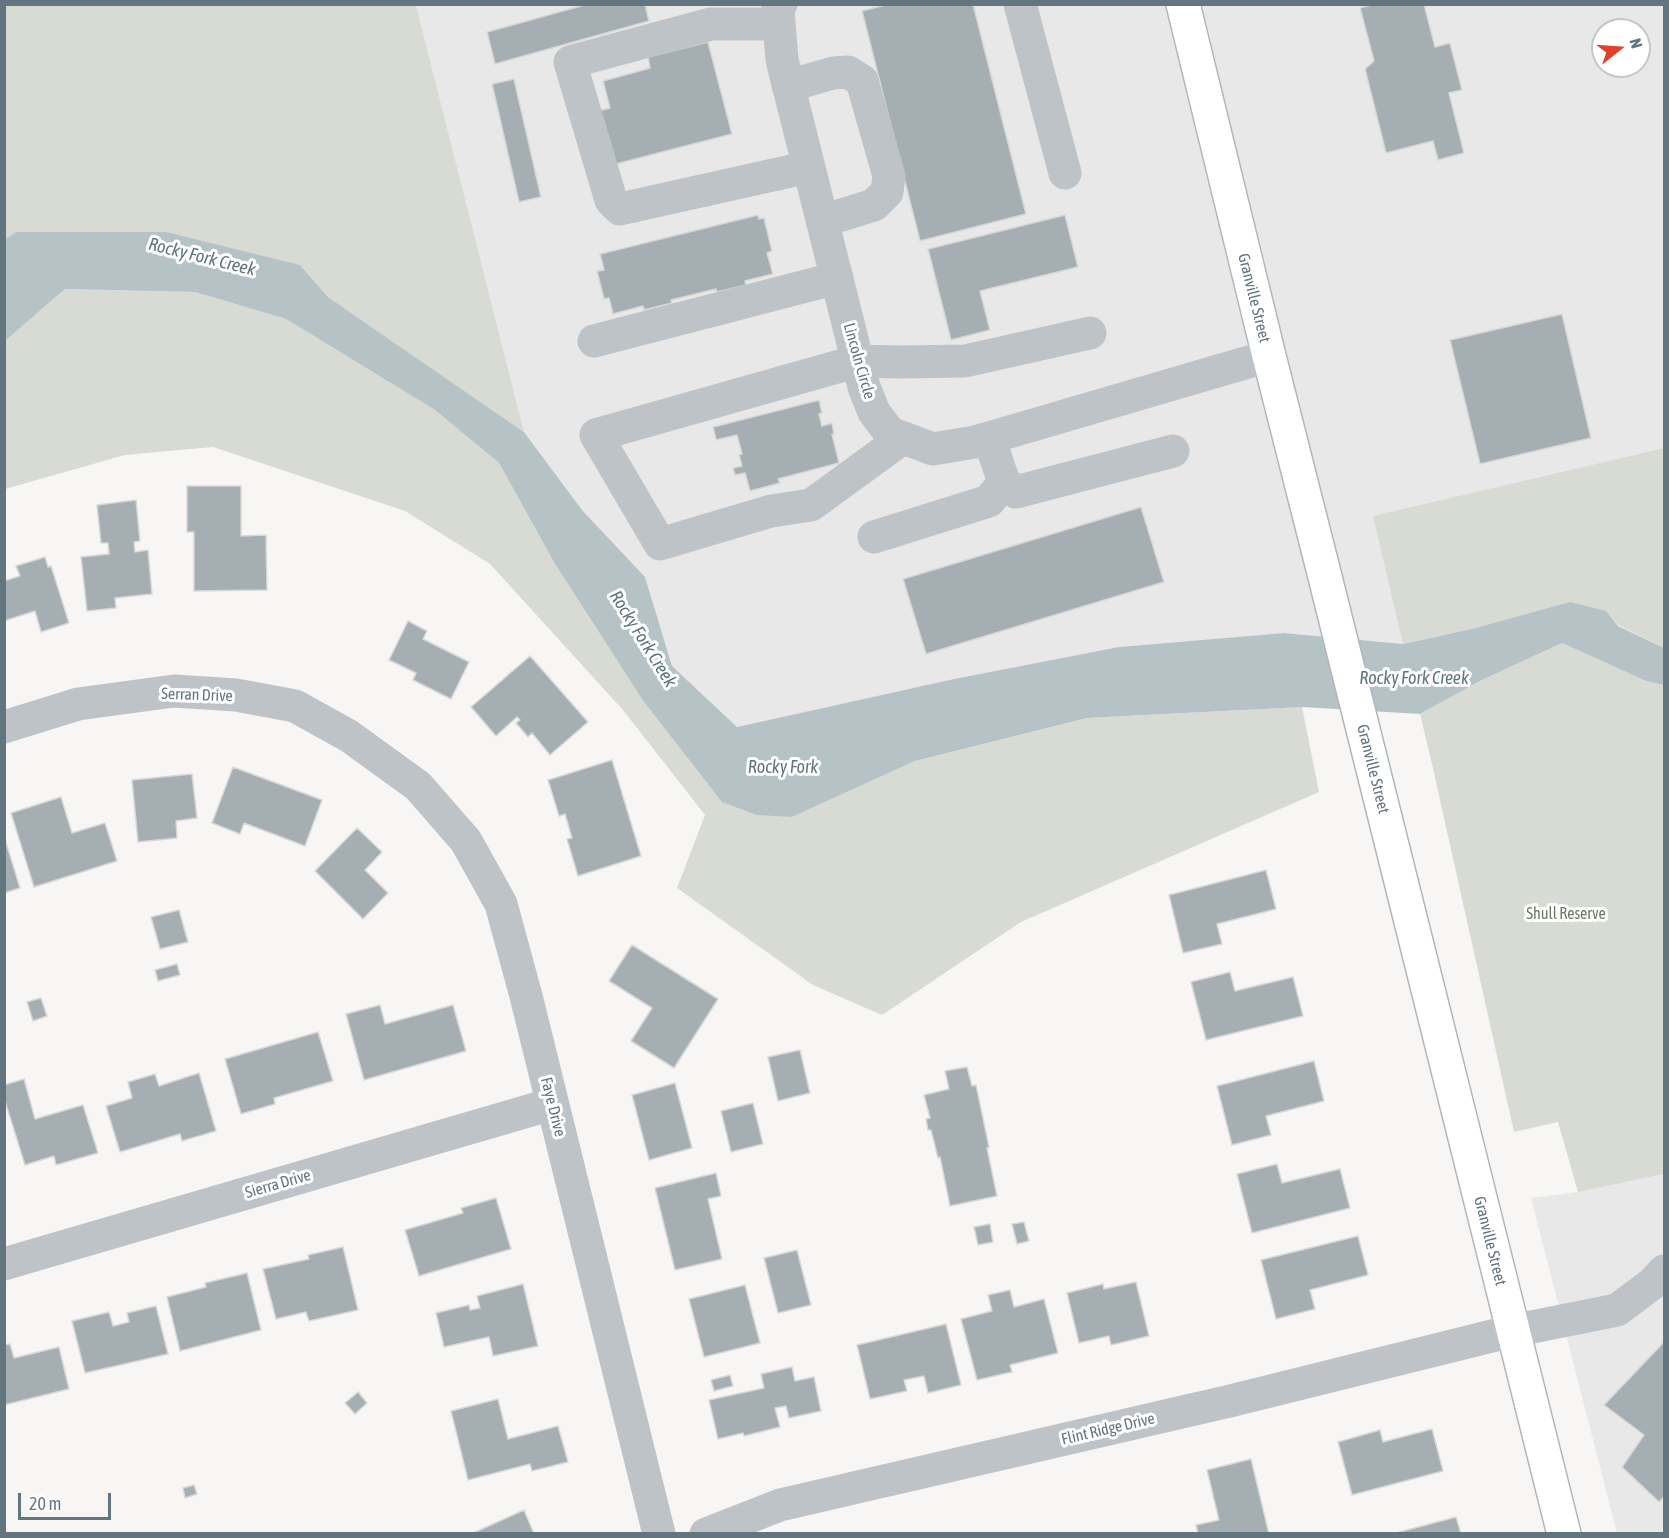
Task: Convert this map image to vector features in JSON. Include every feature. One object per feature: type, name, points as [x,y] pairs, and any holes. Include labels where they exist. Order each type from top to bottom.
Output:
[{"type":"main road","name":"Granville Street","points":[[1183,4],[1564,1533]]},
{"type":"street","points":[[1020,4],[1065,173]]},
{"type":"street","points":[[780,14],[711,24],[570,62],[611,200],[620,209],[808,167]]},
{"type":"street","name":"Lincoln Circle","points":[[780,14],[782,60],[864,387],[874,412],[890,433],[933,449],[975,442],[1269,356]]},
{"type":"street","points":[[788,86],[833,73],[848,72],[862,81],[889,176],[887,192],[874,205],[822,221]]},
{"type":"street","points":[[594,341],[837,278]]},
{"type":"street","points":[[903,438],[811,505],[771,511],[660,544],[596,435],[858,361],[965,361],[1090,333]]},
{"type":"street","points":[[989,438],[1004,482],[1016,492],[1173,451]]},
{"type":"street","points":[[874,537],[989,501],[1004,482]]},
{"type":"street","name":"Serran Drive","points":[[4,727],[78,704],[174,690],[236,695],[295,706],[350,736]]},
{"type":"street","name":"Faye Drive","points":[[350,736],[418,786],[466,841],[501,904],[660,1533]]},
{"type":"street","name":"Sierra Drive","points":[[4,1264],[552,1104]]},
{"type":"street","name":"Flint Ridge Drive","points":[[706,1533],[780,1505],[1230,1401],[1512,1330],[1617,1310],[1665,1271]]},
{"type":"shaded area","points":[[416,5],[1664,5],[1664,448],[1374,516],[1403,644],[1284,633],[1119,647],[954,679],[737,727],[672,666],[645,577],[582,510],[524,432]]},
{"type":"shaded area","points":[[1664,1174],[1664,1533],[1617,1533],[1531,1198],[1578,1192]]},
{"type":"green space","points":[[5,5],[416,5],[524,432],[328,297],[300,265],[16,232],[5,240]]},
{"type":"green space","points":[[65,289],[195,292],[286,319],[435,410],[499,463],[555,564],[642,699],[792,817],[915,761],[1087,718],[1302,707],[1319,792],[1021,922],[882,1015],[813,985],[677,888],[705,815],[623,710],[490,564],[405,511],[213,447],[125,455],[5,489],[5,341]]},
{"type":"green space","points":[[1664,448],[1664,648],[1618,625],[1606,611],[1476,628],[1403,644],[1373,516]]},
{"type":"green space","name":"Shull Reserve","points":[[1562,643],[1646,681],[1664,685],[1664,1174],[1578,1192],[1558,1122],[1514,1132],[1420,714],[1482,680]]},
{"type":"water","name":"Rocky Fork","points":[[16,232],[166,232],[300,265],[328,297],[524,432],[582,510],[645,577],[672,666],[737,727],[954,679],[1119,647],[1284,633],[1403,644],[1476,628],[1570,602],[1606,611],[1618,626],[1664,648],[1664,685],[1646,681],[1562,643],[1482,680],[1420,714],[1302,707],[1087,718],[915,761],[792,817],[757,815],[722,802],[642,699],[555,564],[499,463],[435,410],[286,319],[195,292],[65,289],[5,341],[4,240]]},
{"type":"building","points":[[588,4],[645,4],[649,21],[495,64],[487,32]]},
{"type":"building","points":[[889,4],[973,4],[1026,214],[920,241],[862,11]]},
{"type":"building","points":[[1375,4],[1424,4],[1435,47],[1450,43],[1462,90],[1449,93],[1464,153],[1438,160],[1433,141],[1386,153],[1365,69],[1374,61],[1360,8]]},
{"type":"building","points":[[708,42],[732,134],[612,165],[598,111],[610,108],[603,81],[650,68],[648,57]]},
{"type":"building","points":[[514,79],[541,197],[519,202],[492,84]]},
{"type":"building","points":[[758,215],[759,219],[764,218],[772,251],[767,253],[773,274],[745,281],[746,285],[717,292],[716,289],[671,300],[672,303],[644,310],[643,306],[613,314],[609,298],[604,299],[597,271],[604,270],[600,254]]},
{"type":"building","points":[[1065,215],[1078,267],[980,291],[990,330],[951,340],[928,249]]},
{"type":"building","points":[[1562,314],[1591,438],[1480,464],[1450,340]]},
{"type":"building","points":[[819,400],[822,426],[832,423],[834,434],[832,434],[839,463],[778,479],[780,483],[750,491],[745,473],[735,475],[733,468],[742,466],[739,455],[742,454],[737,435],[716,440],[713,427]]},
{"type":"building","points":[[187,486],[241,486],[241,536],[266,535],[267,590],[194,591],[194,532],[187,532]]},
{"type":"building","points":[[136,500],[140,541],[134,542],[135,552],[148,550],[152,594],[115,598],[116,608],[87,611],[81,557],[109,554],[108,543],[101,543],[97,505]]},
{"type":"building","points":[[1141,507],[1164,582],[926,654],[903,579]]},
{"type":"building","points":[[45,557],[48,567],[51,566],[69,623],[41,632],[35,611],[4,621],[4,581],[20,576],[16,566]]},
{"type":"building","points":[[408,621],[427,631],[423,639],[469,662],[451,699],[413,680],[416,673],[389,660]]},
{"type":"building","points":[[530,656],[588,722],[550,755],[532,733],[528,737],[516,723],[520,720],[517,717],[496,736],[471,707]]},
{"type":"building","points":[[612,760],[641,856],[578,876],[567,839],[572,838],[565,814],[559,816],[548,780]]},
{"type":"building","points":[[233,767],[322,800],[305,846],[244,823],[240,834],[212,823]]},
{"type":"building","points":[[192,774],[197,818],[176,821],[177,838],[138,842],[132,780]]},
{"type":"building","points":[[61,797],[72,833],[105,823],[117,861],[34,887],[11,813]]},
{"type":"building","points":[[357,828],[382,852],[365,870],[388,893],[363,919],[315,871]]},
{"type":"building","points":[[4,836],[20,888],[4,893]]},
{"type":"building","points":[[1266,870],[1276,909],[1217,924],[1222,944],[1183,953],[1169,895]]},
{"type":"building","points":[[179,910],[188,942],[160,949],[151,917]]},
{"type":"building","points":[[632,945],[718,999],[674,1068],[631,1041],[652,1008],[609,981]]},
{"type":"building","points":[[177,964],[180,975],[158,981],[155,970]]},
{"type":"building","points":[[1230,972],[1235,991],[1293,977],[1303,1016],[1206,1040],[1191,982]]},
{"type":"building","points":[[41,998],[47,1016],[33,1021],[27,1002]]},
{"type":"building","points":[[380,1005],[385,1024],[453,1005],[466,1051],[364,1080],[346,1014]]},
{"type":"building","points":[[318,1032],[333,1081],[274,1098],[275,1104],[241,1114],[225,1059]]},
{"type":"building","points":[[800,1050],[810,1093],[778,1101],[768,1057]]},
{"type":"building","points":[[1314,1061],[1324,1101],[1266,1116],[1271,1135],[1232,1145],[1217,1086]]},
{"type":"building","points":[[967,1067],[972,1086],[976,1085],[997,1196],[950,1206],[940,1157],[938,1158],[931,1130],[928,1130],[926,1119],[930,1118],[924,1095],[949,1089],[945,1071]]},
{"type":"building","points":[[199,1073],[216,1131],[182,1141],[180,1134],[120,1152],[106,1106],[132,1098],[128,1082],[155,1074],[159,1086]]},
{"type":"building","points":[[24,1079],[35,1119],[83,1105],[98,1153],[56,1165],[54,1156],[25,1165],[4,1098],[4,1085]]},
{"type":"building","points":[[675,1083],[692,1148],[649,1160],[632,1095]]},
{"type":"building","points":[[753,1103],[763,1144],[731,1152],[721,1111]]},
{"type":"building","points":[[1277,1164],[1282,1183],[1340,1169],[1350,1208],[1252,1233],[1237,1174]]},
{"type":"building","points":[[716,1173],[721,1196],[708,1199],[722,1259],[675,1270],[655,1188]]},
{"type":"building","points":[[496,1198],[511,1249],[419,1276],[405,1230],[463,1213],[461,1208]]},
{"type":"building","points":[[1024,1222],[1029,1241],[1017,1244],[1012,1224]]},
{"type":"building","points":[[990,1224],[993,1242],[978,1245],[974,1227]]},
{"type":"building","points":[[1358,1236],[1368,1275],[1310,1290],[1315,1309],[1276,1319],[1261,1260]]},
{"type":"building","points":[[343,1247],[358,1310],[309,1321],[306,1312],[276,1319],[263,1269],[309,1259],[308,1255]]},
{"type":"building","points":[[797,1250],[811,1305],[778,1313],[764,1258]]},
{"type":"building","points":[[247,1273],[261,1330],[180,1351],[167,1297],[206,1287],[205,1283]]},
{"type":"building","points":[[1136,1282],[1149,1336],[1111,1345],[1109,1336],[1079,1343],[1067,1293],[1103,1284],[1104,1289]]},
{"type":"building","points":[[523,1284],[538,1346],[493,1356],[489,1337],[444,1347],[436,1313],[469,1305],[470,1310],[480,1308],[477,1296]]},
{"type":"building","points":[[745,1285],[760,1343],[704,1357],[689,1299]]},
{"type":"building","points":[[1010,1290],[1014,1307],[1044,1299],[1058,1353],[1010,1365],[1012,1372],[977,1380],[961,1319],[992,1311],[988,1295]]},
{"type":"building","points":[[156,1306],[168,1354],[85,1373],[72,1321],[109,1312],[113,1326],[129,1322],[127,1313]]},
{"type":"building","points":[[946,1324],[961,1385],[928,1393],[924,1376],[904,1380],[907,1391],[870,1399],[857,1345]]},
{"type":"building","points":[[1664,1342],[1664,1497],[1659,1502],[1622,1467],[1644,1435],[1604,1405]]},
{"type":"building","points":[[10,1344],[14,1358],[59,1347],[69,1389],[4,1405],[4,1345]]},
{"type":"building","points":[[792,1367],[795,1381],[814,1377],[821,1411],[789,1418],[786,1406],[775,1408],[780,1427],[744,1436],[743,1433],[718,1439],[709,1400],[764,1388],[761,1374]]},
{"type":"building","points":[[730,1375],[733,1386],[714,1391],[711,1380]]},
{"type":"building","points":[[358,1392],[367,1403],[355,1414],[345,1403]]},
{"type":"building","points":[[498,1399],[508,1439],[558,1426],[568,1462],[532,1471],[530,1464],[468,1480],[451,1411]]},
{"type":"building","points":[[1432,1429],[1443,1471],[1352,1495],[1338,1442],[1380,1430],[1383,1442]]},
{"type":"building","points":[[1251,1459],[1269,1534],[1198,1534],[1196,1525],[1219,1520],[1207,1470]]},
{"type":"building","points":[[194,1485],[197,1494],[185,1498],[183,1488]]},
{"type":"building","points":[[524,1510],[534,1534],[471,1534]]},
{"type":"building","points":[[1456,1517],[1461,1534],[1392,1534]]},
{"type":"water label","name":"Rocky Fork Creek","points":[[202,257]]},
{"type":"water label","name":"Rocky Fork Creek","points":[[643,639]]},
{"type":"water label","name":"Rocky Fork Creek","points":[[1414,678]]}]
